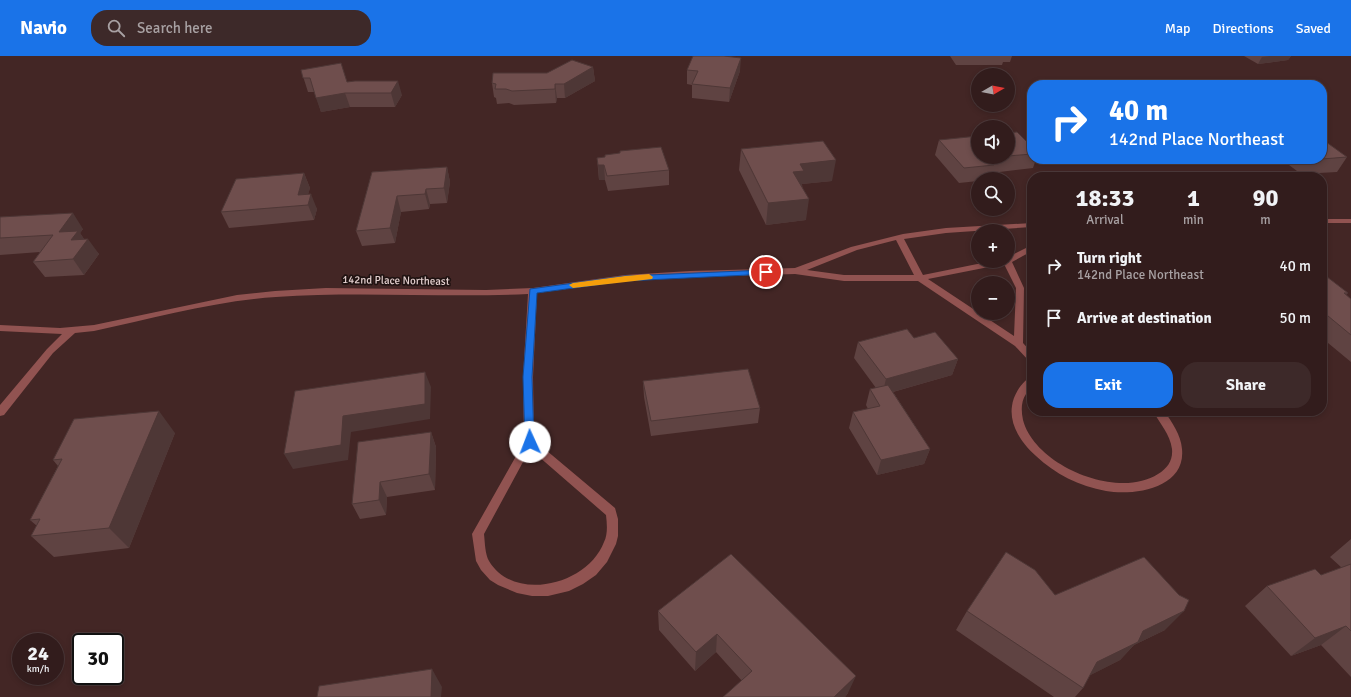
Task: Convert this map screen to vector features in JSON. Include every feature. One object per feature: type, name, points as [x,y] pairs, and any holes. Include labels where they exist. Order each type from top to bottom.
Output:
[{"type":"street","points":[[1327,221],[1351,221]]},
{"type":"street","name":"142nd Place Northeast","points":[[795,271],[862,246],[899,238],[966,228],[1027,225]]},
{"type":"street","points":[[966,228],[971,232]]},
{"type":"street","points":[[899,238],[920,278],[1018,344],[1027,354]]},
{"type":"street","points":[[1015,256],[1027,250]]},
{"type":"street","name":"142nd Place Northeast","points":[[0,328],[60,331],[94,328],[237,298],[275,294],[326,291],[486,293],[533,291],[625,278],[690,274],[795,271],[844,278],[920,278],[972,268]]},
{"type":"street","points":[[1011,268],[1020,288],[1018,344]]},
{"type":"street","points":[[530,442],[611,511],[614,527],[610,544],[602,560],[587,575],[568,585],[548,591],[529,591],[510,586],[496,577],[485,565],[479,550],[478,534],[530,442],[528,377],[533,291]]},
{"type":"street","points":[[0,412],[50,351],[72,330]]},
{"type":"street","points":[[1027,386],[1022,390],[1017,402],[1016,416],[1021,431],[1031,446],[1046,460],[1066,472],[1087,482],[1102,486],[1132,488],[1150,485],[1165,477],[1174,466],[1178,452],[1175,438],[1168,422],[1163,416]]},
{"type":"building","points":[[693,56],[724,56],[741,58],[730,88],[692,84],[698,71],[687,70]]},
{"type":"building","points":[[572,60],[593,67],[564,84],[555,84],[555,89],[512,91],[506,89],[495,89],[496,84],[492,83],[493,73],[547,73]]},
{"type":"building","points":[[341,63],[347,82],[398,81],[391,93],[345,93],[316,98],[310,78],[303,78],[301,70]]},
{"type":"building","points":[[1015,132],[1017,132],[1027,142],[1027,154],[1015,155]]},
{"type":"building","points":[[971,137],[971,164],[994,165],[964,168],[939,140]]},
{"type":"building","points":[[823,141],[836,160],[800,164],[804,171],[793,172],[809,199],[768,203],[741,149]]},
{"type":"building","points":[[1327,143],[1347,157],[1327,159]]},
{"type":"building","points":[[661,147],[669,170],[607,176],[604,165],[598,165],[597,158],[605,157],[605,155],[620,153],[620,151]]},
{"type":"building","points":[[447,167],[444,188],[426,189],[425,194],[397,196],[390,228],[356,231],[372,172]]},
{"type":"building","points":[[304,173],[298,195],[311,194],[308,205],[221,212],[236,179]]},
{"type":"building","points":[[73,213],[59,232],[78,231],[71,240],[88,239],[73,259],[33,262],[53,235],[0,238],[0,217]]},
{"type":"building","points":[[1327,277],[1348,293],[1344,293],[1351,299],[1351,335],[1327,315]]},
{"type":"building","points":[[907,329],[914,338],[935,332],[958,359],[886,379],[858,342]]},
{"type":"building","points":[[748,369],[760,408],[651,421],[643,381]]},
{"type":"building","points":[[425,372],[425,404],[343,416],[341,445],[284,454],[295,391]]},
{"type":"building","points":[[888,385],[930,449],[881,460],[853,412],[880,406],[870,389]]},
{"type":"building","points":[[159,411],[109,528],[31,536],[40,519],[30,520],[62,459],[53,460],[74,419]]},
{"type":"building","points":[[431,432],[429,474],[380,482],[379,500],[352,504],[358,442]]},
{"type":"building","points":[[1006,552],[1035,570],[1055,595],[1144,557],[1179,595],[1189,600],[1184,611],[1143,631],[1138,642],[1097,662],[1083,688],[967,611]]},
{"type":"building","points":[[731,554],[856,676],[834,697],[723,697],[752,671],[717,634],[696,652],[658,611]]},
{"type":"building","points":[[1351,564],[1351,631],[1346,626],[1315,638],[1267,586],[1315,569],[1321,575]]},
{"type":"building","points":[[432,669],[431,697],[317,697],[319,686]]},
{"type":"slow traffic","points":[[573,285],[625,278],[649,277]]},
{"type":"route","points":[[530,442],[528,377],[533,291],[625,278],[690,274],[766,272]]}]
